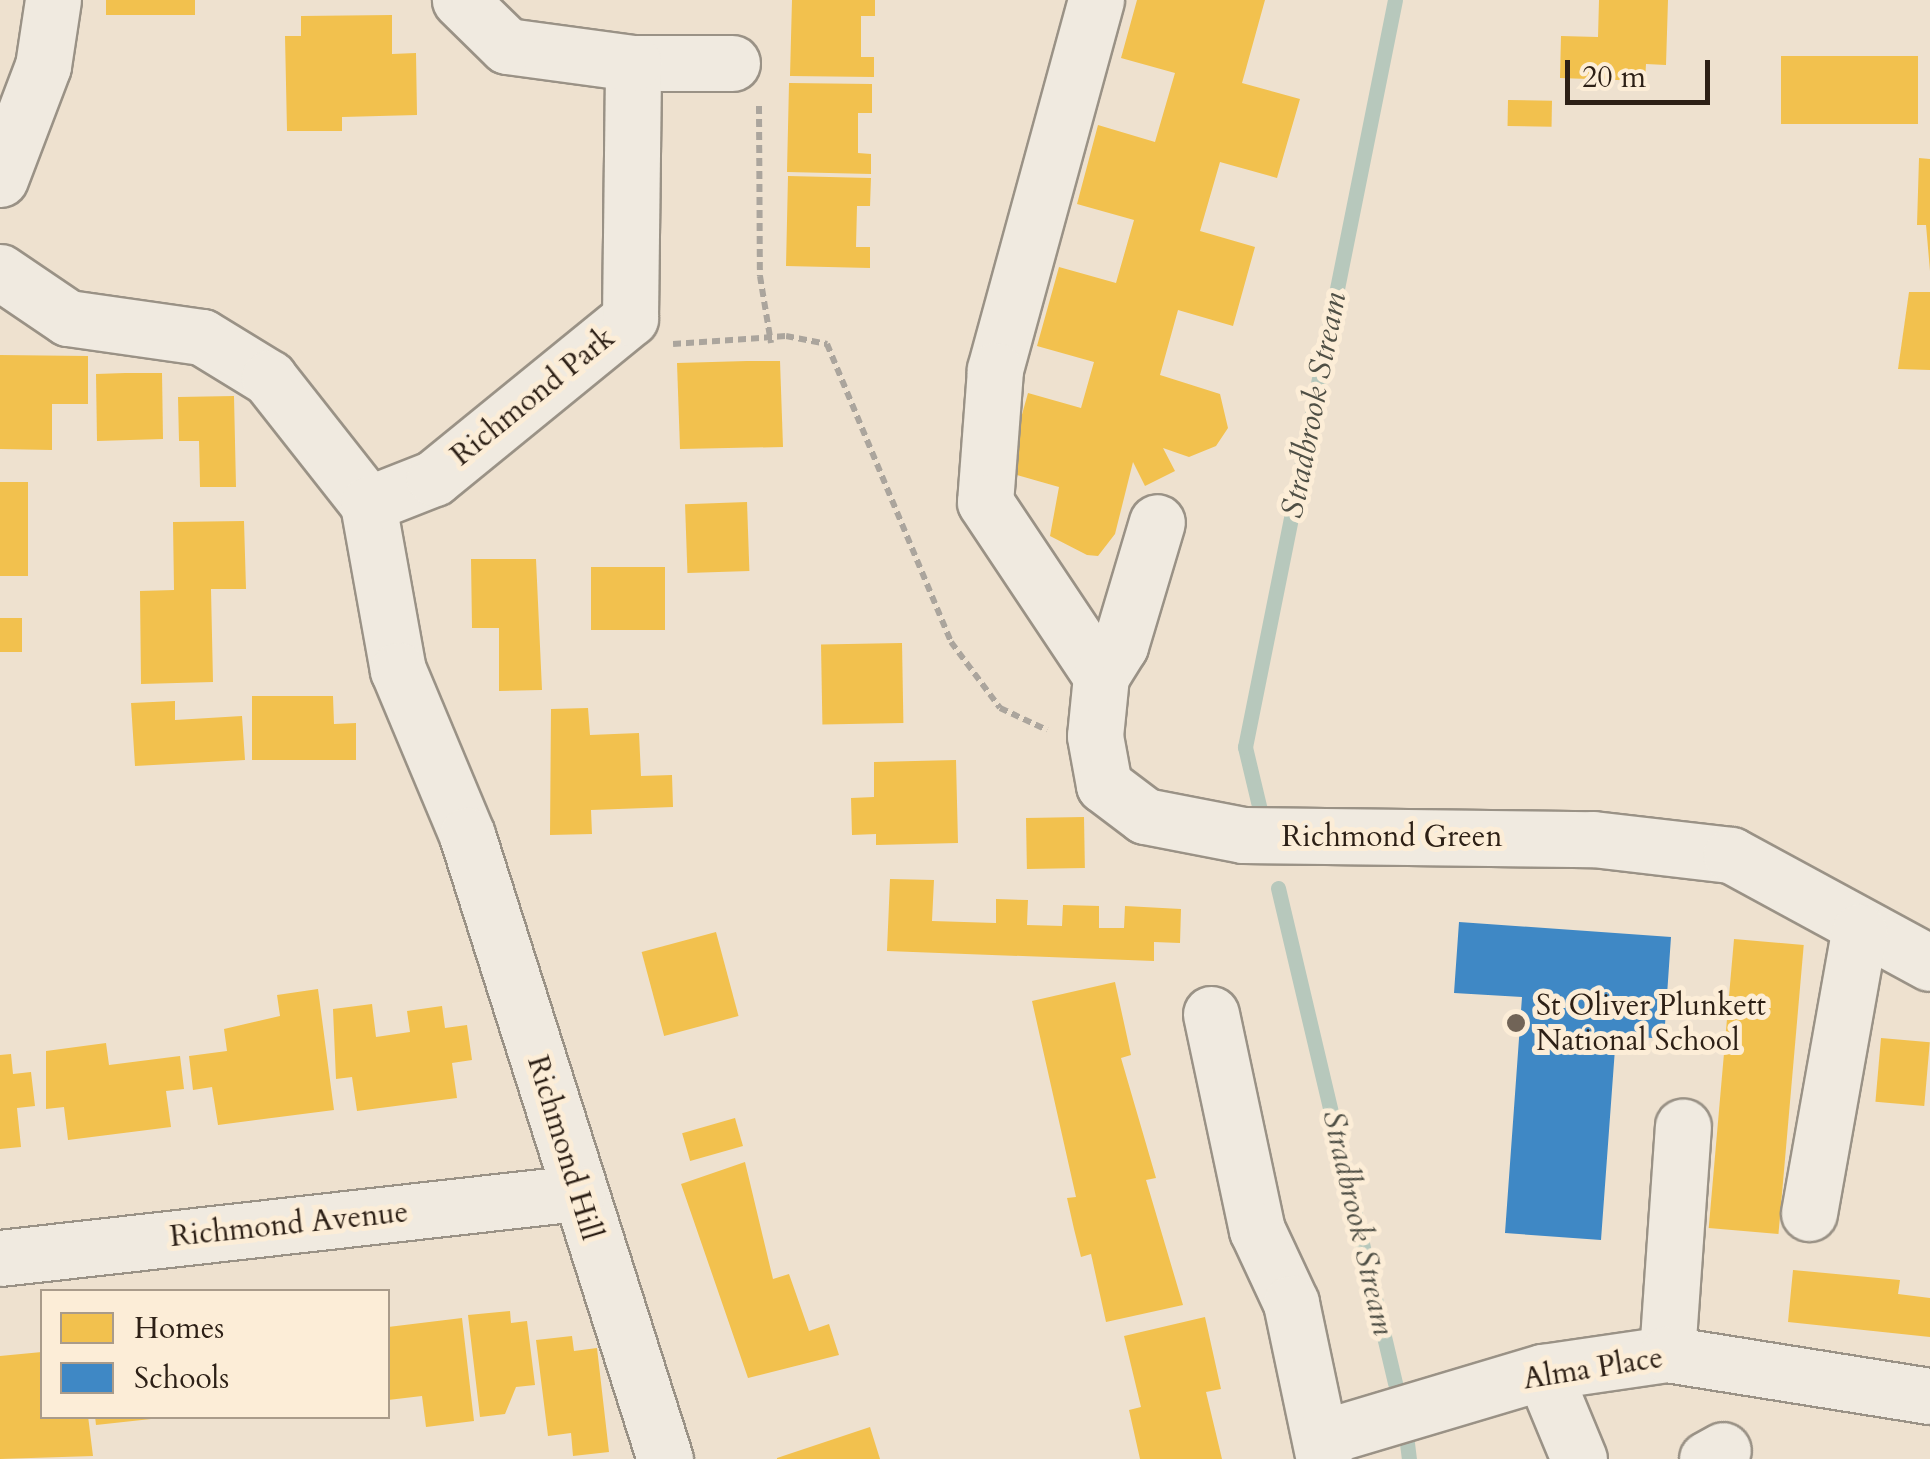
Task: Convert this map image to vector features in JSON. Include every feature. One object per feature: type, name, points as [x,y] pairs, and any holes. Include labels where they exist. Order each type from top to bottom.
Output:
[{"type":"street","points":[[0,179],[43,66],[52,0]]},
{"type":"street","points":[[460,0],[507,46],[633,64],[732,62]]},
{"type":"street","points":[[1096,0],[996,370],[985,502],[1101,676],[1120,646],[1158,522]]},
{"type":"street","name":"Richmond Park","points":[[368,504],[434,478],[630,318],[633,64]]},
{"type":"street","points":[[0,272],[68,318],[202,337],[269,378],[368,504]]},
{"type":"street","name":"Richmond Hill","points":[[368,504],[398,670],[467,835],[664,1459]]},
{"type":"street","name":"Richmond Green","points":[[1101,676],[1095,736],[1104,785],[1146,816],[1243,835],[1594,840],[1731,855],[1859,932],[1930,962]]},
{"type":"street","points":[[1809,1213],[1859,932]]},
{"type":"street","name":"Alma Place","points":[[1210,1014],[1257,1230],[1291,1303],[1323,1449],[1543,1372],[1667,1354],[1930,1396]]},
{"type":"street","points":[[1667,1354],[1682,1127]]},
{"type":"street","name":"Richmond Avenue","points":[[0,1258],[577,1192]]},
{"type":"street","points":[[1543,1372],[1579,1459]]},
{"type":"path","points":[[732,62],[760,108],[760,276],[771,343]]},
{"type":"path","points":[[630,318],[670,344],[771,343],[786,336],[827,344],[952,642],[1000,708],[1054,734],[1095,736]]},
{"type":"building: Homes","points":[[106,0],[195,0],[195,15],[106,15]]},
{"type":"building: Homes","points":[[792,0],[875,0],[875,16],[861,16],[861,57],[874,57],[874,77],[790,76]]},
{"type":"building: Homes","points":[[1137,0],[1265,0],[1242,83],[1300,99],[1277,178],[1220,162],[1200,231],[1255,247],[1233,326],[1178,310],[1160,375],[1220,394],[1228,428],[1216,446],[1189,457],[1163,448],[1175,471],[1145,486],[1133,462],[1115,534],[1098,556],[1087,555],[1050,536],[1059,487],[1006,472],[1028,393],[1081,408],[1094,362],[1037,346],[1059,267],[1116,283],[1134,220],[1077,204],[1098,125],[1155,142],[1175,73],[1121,58]]},
{"type":"building: Homes","points":[[1599,0],[1668,0],[1666,65],[1646,64],[1645,81],[1560,78],[1561,36],[1598,37]]},
{"type":"building: Homes","points":[[392,15],[392,54],[416,53],[417,115],[342,117],[342,131],[287,131],[285,36],[301,36],[301,16]]},
{"type":"building: Homes","points":[[1781,56],[1918,56],[1918,124],[1781,124]]},
{"type":"building: Homes","points":[[789,83],[872,84],[872,113],[858,113],[858,153],[871,154],[871,174],[787,172]]},
{"type":"building: Homes","points":[[1508,100],[1552,101],[1552,127],[1508,126]]},
{"type":"building: Homes","points":[[1919,158],[1930,159],[1930,271],[1926,225],[1917,225]]},
{"type":"building: Homes","points":[[788,176],[871,178],[870,206],[857,206],[856,247],[870,247],[870,268],[786,266]]},
{"type":"building: Homes","points":[[1909,292],[1930,292],[1930,370],[1898,369]]},
{"type":"building: Homes","points":[[0,355],[88,356],[88,404],[52,404],[52,450],[0,449]]},
{"type":"building: Homes","points":[[780,361],[783,447],[680,449],[677,363]]},
{"type":"building: Homes","points":[[162,373],[163,439],[97,441],[96,374]]},
{"type":"building: Homes","points":[[234,396],[236,487],[200,487],[199,441],[179,441],[178,397]]},
{"type":"building: Homes","points":[[0,482],[28,482],[28,576],[0,576]]},
{"type":"building: Homes","points":[[747,502],[749,571],[687,573],[685,504]]},
{"type":"building: Homes","points":[[244,521],[246,589],[211,589],[213,682],[141,684],[140,591],[174,590],[173,522]]},
{"type":"building: Homes","points":[[471,559],[536,559],[542,690],[499,691],[499,628],[472,628]]},
{"type":"building: Homes","points":[[591,567],[665,567],[665,630],[591,630]]},
{"type":"building: Homes","points":[[0,618],[22,618],[22,652],[0,652]]},
{"type":"building: Homes","points":[[902,643],[903,723],[822,724],[821,644]]},
{"type":"building: Homes","points":[[252,696],[333,696],[334,724],[356,723],[356,760],[252,760]]},
{"type":"building: Homes","points":[[175,701],[175,720],[242,716],[245,760],[135,766],[131,703]]},
{"type":"building: Homes","points":[[588,708],[590,735],[639,733],[641,776],[672,775],[673,807],[591,810],[592,834],[550,835],[551,709]]},
{"type":"building: Homes","points":[[956,760],[958,843],[876,845],[876,834],[852,835],[851,798],[874,797],[874,762]]},
{"type":"building: Homes","points":[[1084,817],[1085,868],[1027,869],[1026,818]]},
{"type":"building: Homes","points":[[890,879],[934,880],[932,921],[996,923],[996,899],[1028,900],[1027,925],[1062,926],[1063,905],[1099,906],[1099,928],[1124,928],[1125,906],[1181,909],[1180,943],[1154,942],[1154,961],[887,951]]},
{"type":"building: Homes","points":[[716,932],[739,1016],[664,1036],[642,952]]},
{"type":"building: Homes","points":[[1734,939],[1804,945],[1778,1234],[1709,1228]]},
{"type":"building: Homes","points":[[1115,982],[1131,1055],[1121,1058],[1156,1178],[1146,1180],[1183,1305],[1106,1322],[1091,1254],[1081,1257],[1074,1229],[1067,1198],[1076,1197],[1032,1001]]},
{"type":"building: Homes","points":[[318,989],[334,1110],[218,1125],[212,1087],[193,1090],[189,1056],[227,1051],[224,1029],[280,1016],[277,995]]},
{"type":"building: Homes","points":[[372,1004],[376,1037],[410,1032],[407,1011],[442,1006],[445,1028],[467,1025],[472,1060],[452,1063],[457,1098],[357,1111],[352,1077],[336,1079],[333,1009]]},
{"type":"building: Homes","points":[[1881,1038],[1930,1042],[1924,1106],[1875,1102]]},
{"type":"building: Homes","points":[[106,1043],[109,1065],[180,1056],[184,1089],[166,1091],[171,1127],[68,1140],[64,1107],[46,1109],[46,1051]]},
{"type":"building: Homes","points":[[11,1054],[13,1074],[31,1072],[35,1106],[17,1108],[21,1147],[0,1149],[0,1055]]},
{"type":"building: Homes","points":[[735,1118],[743,1146],[690,1161],[682,1133]]},
{"type":"building: Homes","points":[[745,1162],[773,1279],[789,1274],[809,1331],[829,1324],[839,1355],[748,1378],[681,1184]]},
{"type":"building: Homes","points":[[1793,1270],[1900,1280],[1898,1294],[1930,1298],[1930,1337],[1788,1322]]},
{"type":"building: Homes","points":[[510,1311],[511,1323],[527,1321],[535,1385],[516,1387],[505,1414],[480,1417],[468,1315]]},
{"type":"building: Homes","points":[[1205,1317],[1221,1389],[1206,1392],[1222,1459],[1140,1459],[1129,1410],[1141,1407],[1124,1336]]},
{"type":"building: Homes","points":[[462,1318],[474,1421],[426,1427],[422,1396],[390,1400],[390,1327]]},
{"type":"building: Homes","points":[[572,1336],[574,1351],[597,1348],[609,1452],[573,1456],[571,1433],[548,1436],[536,1340]]},
{"type":"building: Homes","points":[[40,1352],[40,1419],[88,1419],[93,1456],[0,1459],[0,1356]]},
{"type":"building: Homes","points":[[95,1419],[151,1419],[96,1425]]},
{"type":"building: Homes","points":[[870,1427],[880,1459],[777,1459],[777,1458]]},
{"type":"building: Schools","points":[[1459,922],[1671,937],[1664,1039],[1616,1035],[1601,1240],[1505,1233],[1522,997],[1454,993]]},
{"type":"waterway","name":"Stradbrook Stream","points":[[1260,810],[1245,747],[1395,0]]},
{"type":"waterway","name":"Stradbrook Stream","points":[[1278,888],[1395,1383]]},
{"type":"waterway","name":"Stradbrook Stream","points":[[1407,1443],[1409,1459]]},
{"type":"place","name":"St Oliver Plunkett National School","points":[[1516,1023]]}]
